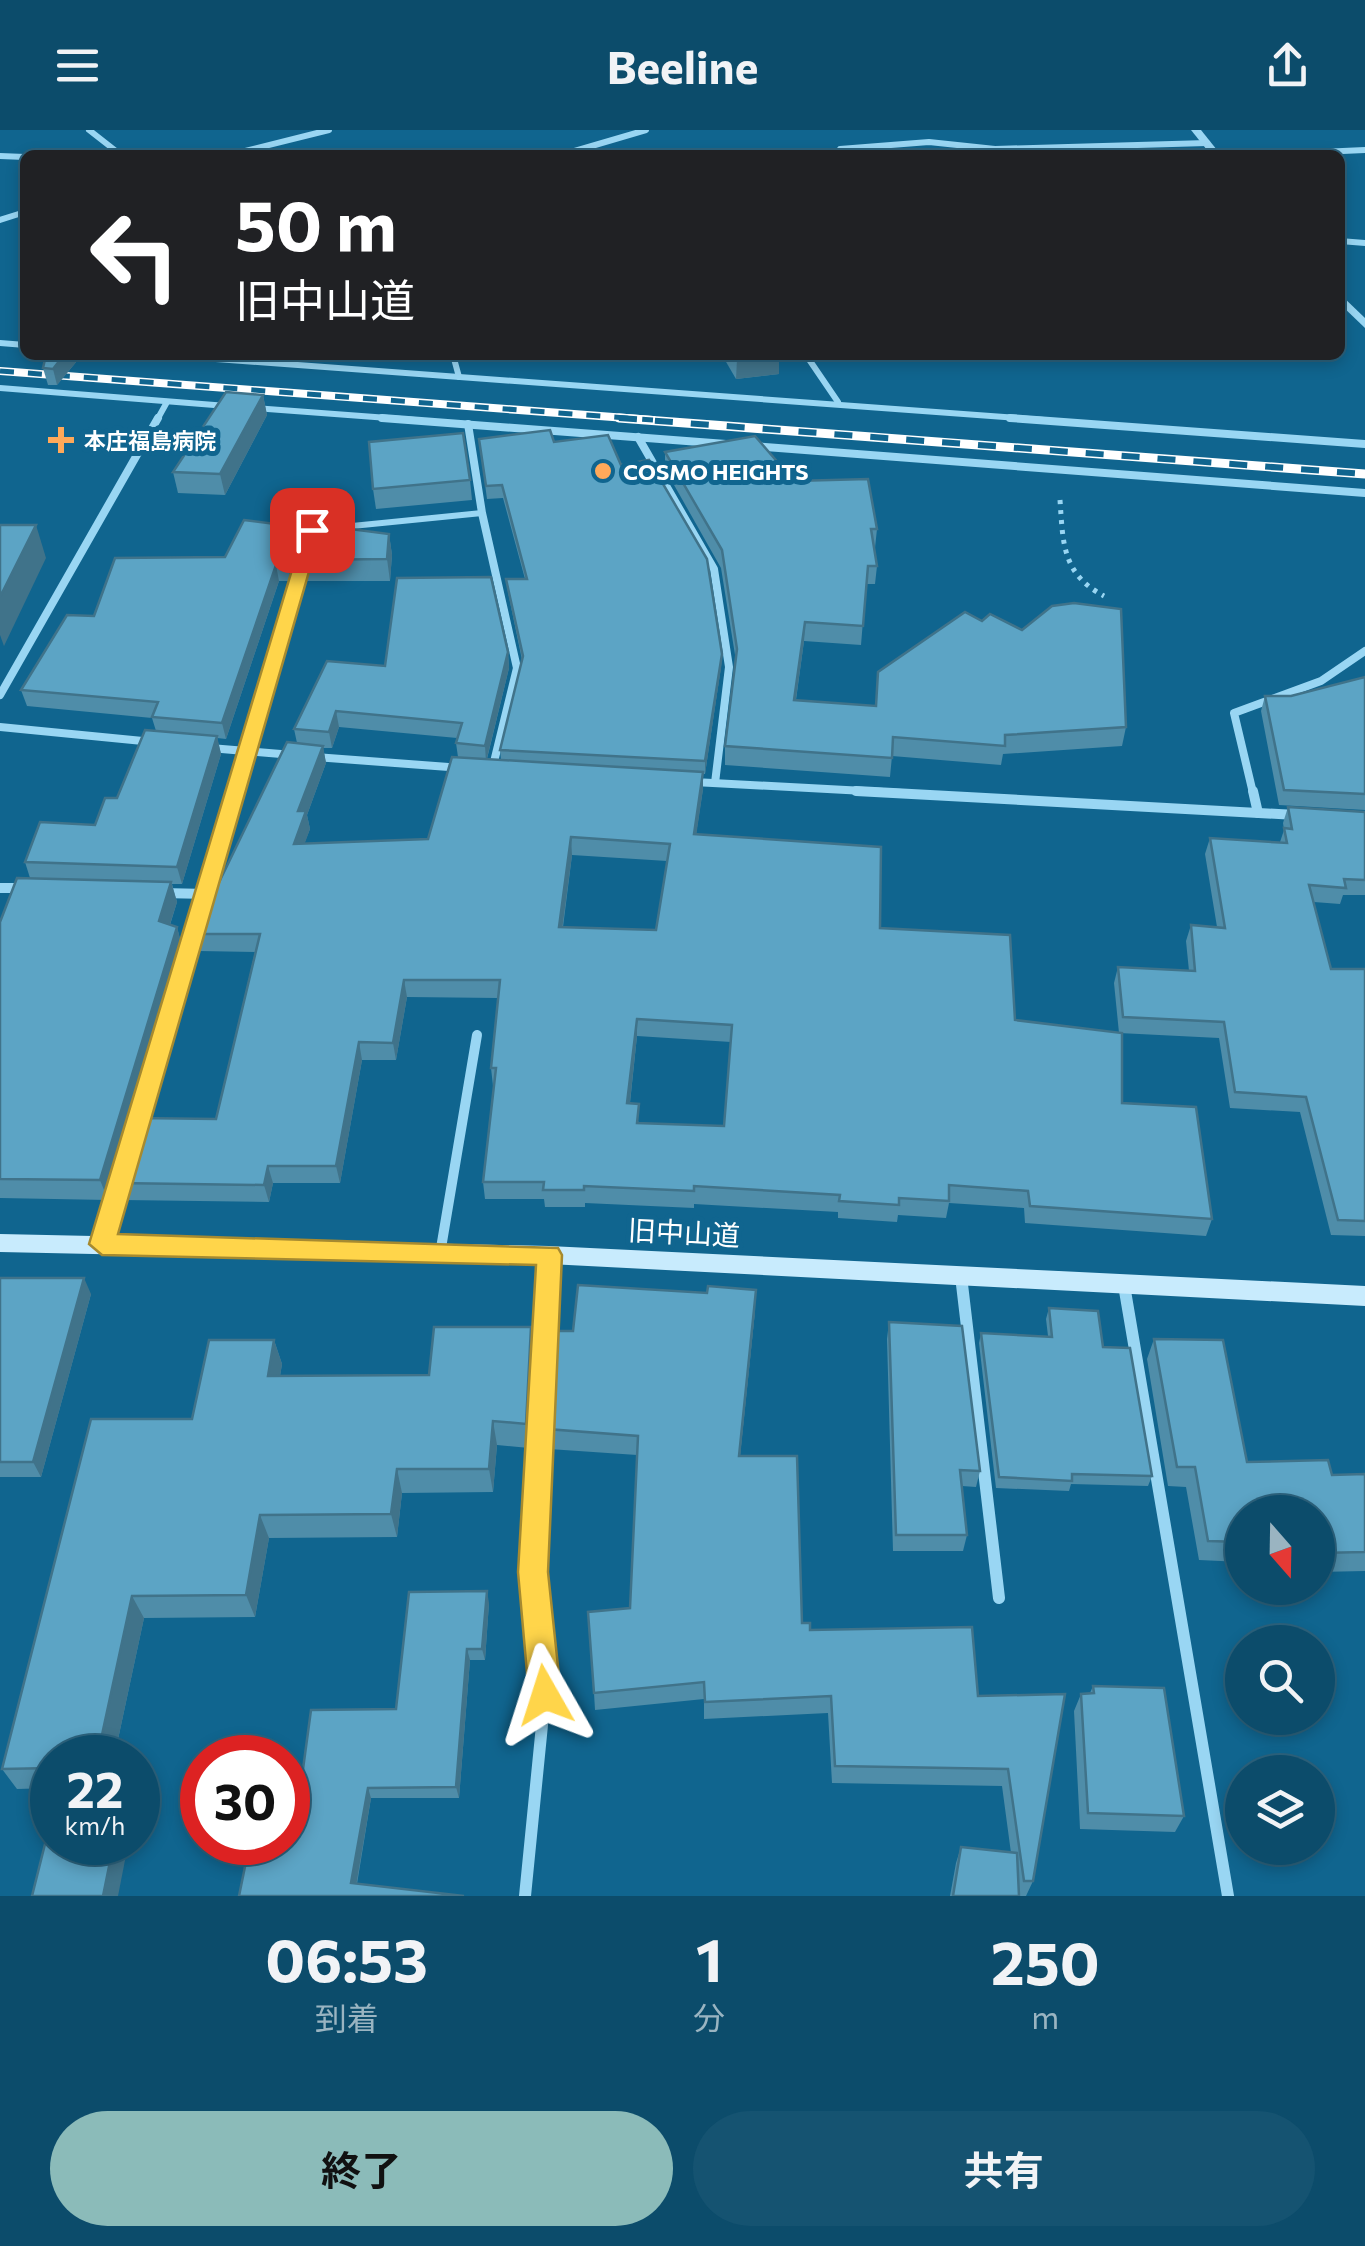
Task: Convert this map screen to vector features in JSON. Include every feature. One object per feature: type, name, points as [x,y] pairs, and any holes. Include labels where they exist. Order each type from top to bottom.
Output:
[{"type":"main road","name":"旧中山道","points":[[0,1243],[549,1255],[1365,1296]]},
{"type":"street","points":[[89,130],[114,150]]},
{"type":"street","points":[[277,130],[278,141]]},
{"type":"street","points":[[246,150],[329,130]]},
{"type":"street","points":[[577,150],[646,130]]},
{"type":"street","points":[[1196,130],[1211,150]]},
{"type":"street","points":[[839,150],[929,142],[995,149],[1206,144]]},
{"type":"street","points":[[1345,303],[1365,326]]},
{"type":"street","points":[[230,360],[838,402],[1365,444]]},
{"type":"street","points":[[454,360],[459,377]]},
{"type":"street","points":[[809,360],[838,402]]},
{"type":"street","points":[[0,388],[1365,493]]},
{"type":"street","points":[[0,695],[167,402]]},
{"type":"street","points":[[468,424],[482,513],[518,668],[492,770]]},
{"type":"street","points":[[638,437],[714,569],[728,666],[715,783]]},
{"type":"street","points":[[1258,813],[1234,713],[1321,681],[1365,652]]},
{"type":"street","points":[[0,727],[173,744]]},
{"type":"street","points":[[192,746],[510,772]]},
{"type":"street","points":[[152,892],[208,894],[250,752]]},
{"type":"street","points":[[678,781],[1312,816]]},
{"type":"street","points":[[0,888],[38,889]]},
{"type":"street","points":[[440,1254],[477,1035]]},
{"type":"street","points":[[526,1896],[545,1695],[533,1572],[549,1255]]},
{"type":"street","points":[[961,1276],[998,1598]]},
{"type":"street","points":[[1124,1284],[1228,1896]]},
{"type":"lane","points":[[312,530],[482,513]]},
{"type":"lane","points":[[250,752],[307,548]]},
{"type":"lane","points":[[136,1134],[208,894]]},
{"type":"lane","points":[[102,1244],[124,1171]]},
{"type":"path","points":[[1057,469],[1065,566],[1082,586],[1104,596]]},
{"type":"building","points":[[45,360],[60,360],[53,369],[43,368]]},
{"type":"building","points":[[226,392],[263,395],[220,474],[173,472]]},
{"type":"building","points":[[550,430],[554,442],[608,435],[621,465],[649,460],[707,559],[722,654],[705,761],[500,750],[523,656],[506,579],[527,579],[502,485],[486,486],[479,439]]},
{"type":"building","points":[[463,433],[470,480],[373,489],[369,442]]},
{"type":"building","points":[[755,436],[794,481],[868,479],[877,529],[871,529],[877,566],[868,566],[863,626],[805,622],[794,700],[876,706],[878,672],[965,612],[982,621],[990,614],[1022,630],[1052,606],[1074,603],[1121,609],[1126,727],[1005,735],[1005,746],[893,737],[892,758],[725,746],[737,649],[722,550],[665,452]]},
{"type":"building","points":[[244,520],[299,527],[288,565],[276,565],[222,723],[152,717],[158,702],[21,690],[67,615],[94,616],[115,558],[225,557]]},
{"type":"building","points":[[312,524],[389,534],[387,559],[302,560]]},
{"type":"building","points":[[0,525],[36,525],[0,597]]},
{"type":"building","points":[[491,577],[508,652],[485,746],[456,743],[462,723],[336,711],[329,732],[294,729],[327,661],[385,666],[397,578]]},
{"type":"building","points":[[1365,677],[1365,794],[1284,790],[1265,696],[1291,696]]},
{"type":"building","points":[[145,730],[217,736],[177,867],[25,862],[40,822],[95,825],[105,798],[117,798]]},
{"type":"building","points":[[287,742],[323,746],[298,811],[306,811],[294,844],[428,839],[452,757],[703,772],[694,834],[881,847],[880,928],[1010,935],[1015,1020],[1122,1033],[1122,1103],[1196,1107],[1212,1219],[1030,1206],[1028,1191],[949,1185],[949,1201],[899,1198],[899,1205],[839,1201],[840,1195],[694,1186],[694,1191],[584,1186],[584,1190],[543,1190],[544,1182],[483,1182],[496,1068],[491,1068],[500,980],[404,980],[393,1043],[359,1042],[336,1166],[268,1166],[264,1185],[117,1183],[137,1118],[216,1119],[260,934],[194,934]],"holes":[[[571,837],[670,844],[656,930],[559,927]],[[637,1019],[732,1025],[724,1126],[637,1123],[639,1104],[627,1103]]]},
{"type":"building","points":[[1288,807],[1365,812],[1365,880],[1344,879],[1346,888],[1309,885],[1331,969],[1365,969],[1365,1221],[1338,1220],[1306,1097],[1235,1092],[1224,1022],[1123,1017],[1118,967],[1195,971],[1191,925],[1225,928],[1210,838],[1287,843],[1284,828],[1292,829]]},
{"type":"building","points":[[17,878],[171,882],[159,921],[177,927],[100,1180],[0,1179],[0,922]]},
{"type":"building","points":[[0,1278],[84,1278],[33,1462],[0,1462]]},
{"type":"building","points":[[578,1285],[707,1293],[708,1286],[756,1290],[739,1456],[797,1456],[802,1623],[810,1623],[810,1630],[972,1627],[978,1696],[1065,1694],[1033,1881],[1024,1881],[1008,1769],[835,1766],[831,1696],[705,1702],[704,1682],[594,1693],[588,1612],[630,1608],[638,1436],[547,1429],[552,1331],[573,1331]]},
{"type":"building","points":[[1049,1308],[1098,1311],[1103,1347],[1130,1348],[1152,1476],[1072,1474],[1072,1481],[999,1477],[981,1333],[1052,1337]]},
{"type":"building","points":[[889,1322],[962,1326],[980,1471],[960,1470],[967,1535],[896,1535]]},
{"type":"building","points":[[434,1327],[531,1327],[526,1424],[493,1421],[489,1469],[397,1469],[391,1514],[260,1515],[246,1595],[132,1596],[102,1735],[30,1735],[30,1768],[2,1769],[91,1419],[192,1419],[209,1340],[274,1340],[268,1376],[429,1375]]},
{"type":"building","points":[[1154,1339],[1223,1340],[1247,1462],[1328,1460],[1332,1475],[1365,1474],[1365,1552],[1335,1553],[1335,1495],[1225,1495],[1225,1542],[1208,1541],[1195,1467],[1177,1467]]},
{"type":"building","points":[[487,1591],[482,1649],[467,1649],[456,1787],[368,1788],[351,1883],[464,1896],[239,1896],[245,1865],[310,1865],[308,1735],[311,1710],[396,1709],[409,1592]]},
{"type":"building","points":[[1093,1686],[1164,1688],[1184,1816],[1088,1813],[1081,1694],[1094,1693]]},
{"type":"building","points":[[961,1847],[1017,1853],[1019,1896],[953,1896]]},
{"type":"building","points":[[40,1865],[109,1865],[103,1896],[32,1896]]},
{"type":"railway","points":[[0,371],[653,420]]},
{"type":"railway","points":[[619,418],[1365,474]]},
{"type":"place","name":"本庄福島病院","points":[[61,440]]},
{"type":"place","name":"COSMO HEIGHTS","points":[[603,471]]},
{"type":"route","points":[[312,530],[250,752],[102,1244],[549,1255],[533,1572],[545,1695]]}]
